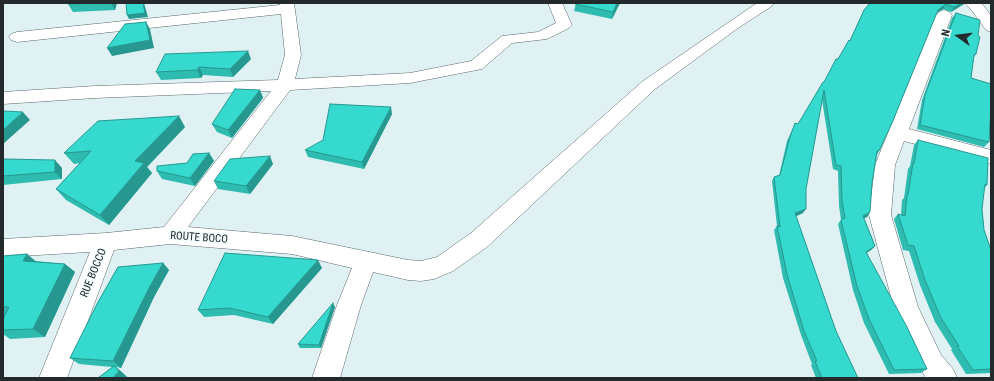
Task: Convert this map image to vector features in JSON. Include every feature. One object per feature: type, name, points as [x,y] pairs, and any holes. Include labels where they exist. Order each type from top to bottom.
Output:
[{"type":"street","points":[[3,98],[94,92],[285,85],[410,78],[476,65],[508,39],[541,36],[564,25],[554,3]]},
{"type":"street","name":"ROUTE BOCO","points":[[106,242],[170,235],[292,245],[408,270],[421,271],[434,269],[445,264],[479,240],[649,85],[766,3]]},
{"type":"street","points":[[972,3],[979,9],[991,27]]},
{"type":"street","points":[[18,37],[287,6],[293,55],[285,85],[170,235]]},
{"type":"street","points":[[942,378],[932,364],[906,308],[880,215],[885,166],[944,15]]},
{"type":"street","points":[[899,133],[991,157]]},
{"type":"street","name":"RUE BOCCO","points":[[3,248],[106,242],[53,378]]},
{"type":"street","points":[[326,378],[366,261]]},
{"type":"building","points":[[69,3],[103,3],[68,4]]},
{"type":"building","points":[[126,3],[143,3],[145,13],[127,15]]},
{"type":"building","points":[[617,3],[613,12],[575,4]]},
{"type":"building","points":[[870,3],[962,3],[954,7],[946,4],[938,10],[892,123],[879,151],[877,151],[872,183],[870,212],[863,216],[875,246],[866,252],[906,325],[927,369],[894,370],[869,319],[857,286],[841,220],[845,218],[842,201],[841,166],[836,165],[824,90],[806,189],[806,209],[795,213],[836,331],[858,378],[822,378],[815,361],[817,361],[804,331],[787,274],[777,226],[780,227],[774,177],[780,175],[795,123],[798,124],[824,82],[836,59],[838,59],[849,40],[850,41],[864,10]]},
{"type":"building","points":[[956,13],[980,20],[978,36],[980,37],[976,54],[974,55],[971,78],[991,84],[989,142],[920,125],[925,95]]},
{"type":"building","points":[[146,22],[150,40],[107,48],[125,24]]},
{"type":"building","points":[[248,51],[230,69],[199,67],[197,70],[156,72],[165,54]]},
{"type":"building","points":[[235,89],[260,90],[228,130],[212,124]]},
{"type":"building","points":[[330,104],[391,107],[362,162],[305,150],[323,140]]},
{"type":"building","points":[[3,111],[23,112],[3,130]]},
{"type":"building","points":[[179,116],[135,161],[144,163],[100,215],[56,189],[91,151],[64,153],[98,121]]},
{"type":"building","points":[[918,140],[988,158],[987,185],[985,184],[982,209],[984,230],[991,250],[991,369],[973,370],[957,346],[959,346],[941,318],[925,280],[914,246],[908,245],[898,214],[905,216],[907,195]]},
{"type":"building","points":[[209,153],[190,178],[157,171],[157,166],[187,163],[193,154]]},
{"type":"building","points":[[270,156],[246,186],[214,181],[230,159]]},
{"type":"building","points":[[3,159],[55,160],[55,172],[3,176]]},
{"type":"building","points":[[225,253],[318,260],[268,317],[229,308],[198,310]]},
{"type":"building","points":[[27,254],[23,261],[65,264],[33,329],[3,330],[3,319],[9,307],[3,307],[3,256]]},
{"type":"building","points":[[163,263],[113,361],[70,358],[98,302],[118,267]]},
{"type":"building","points":[[333,303],[319,345],[298,344]]},
{"type":"building","points":[[114,366],[119,371],[113,378],[98,378]]}]
